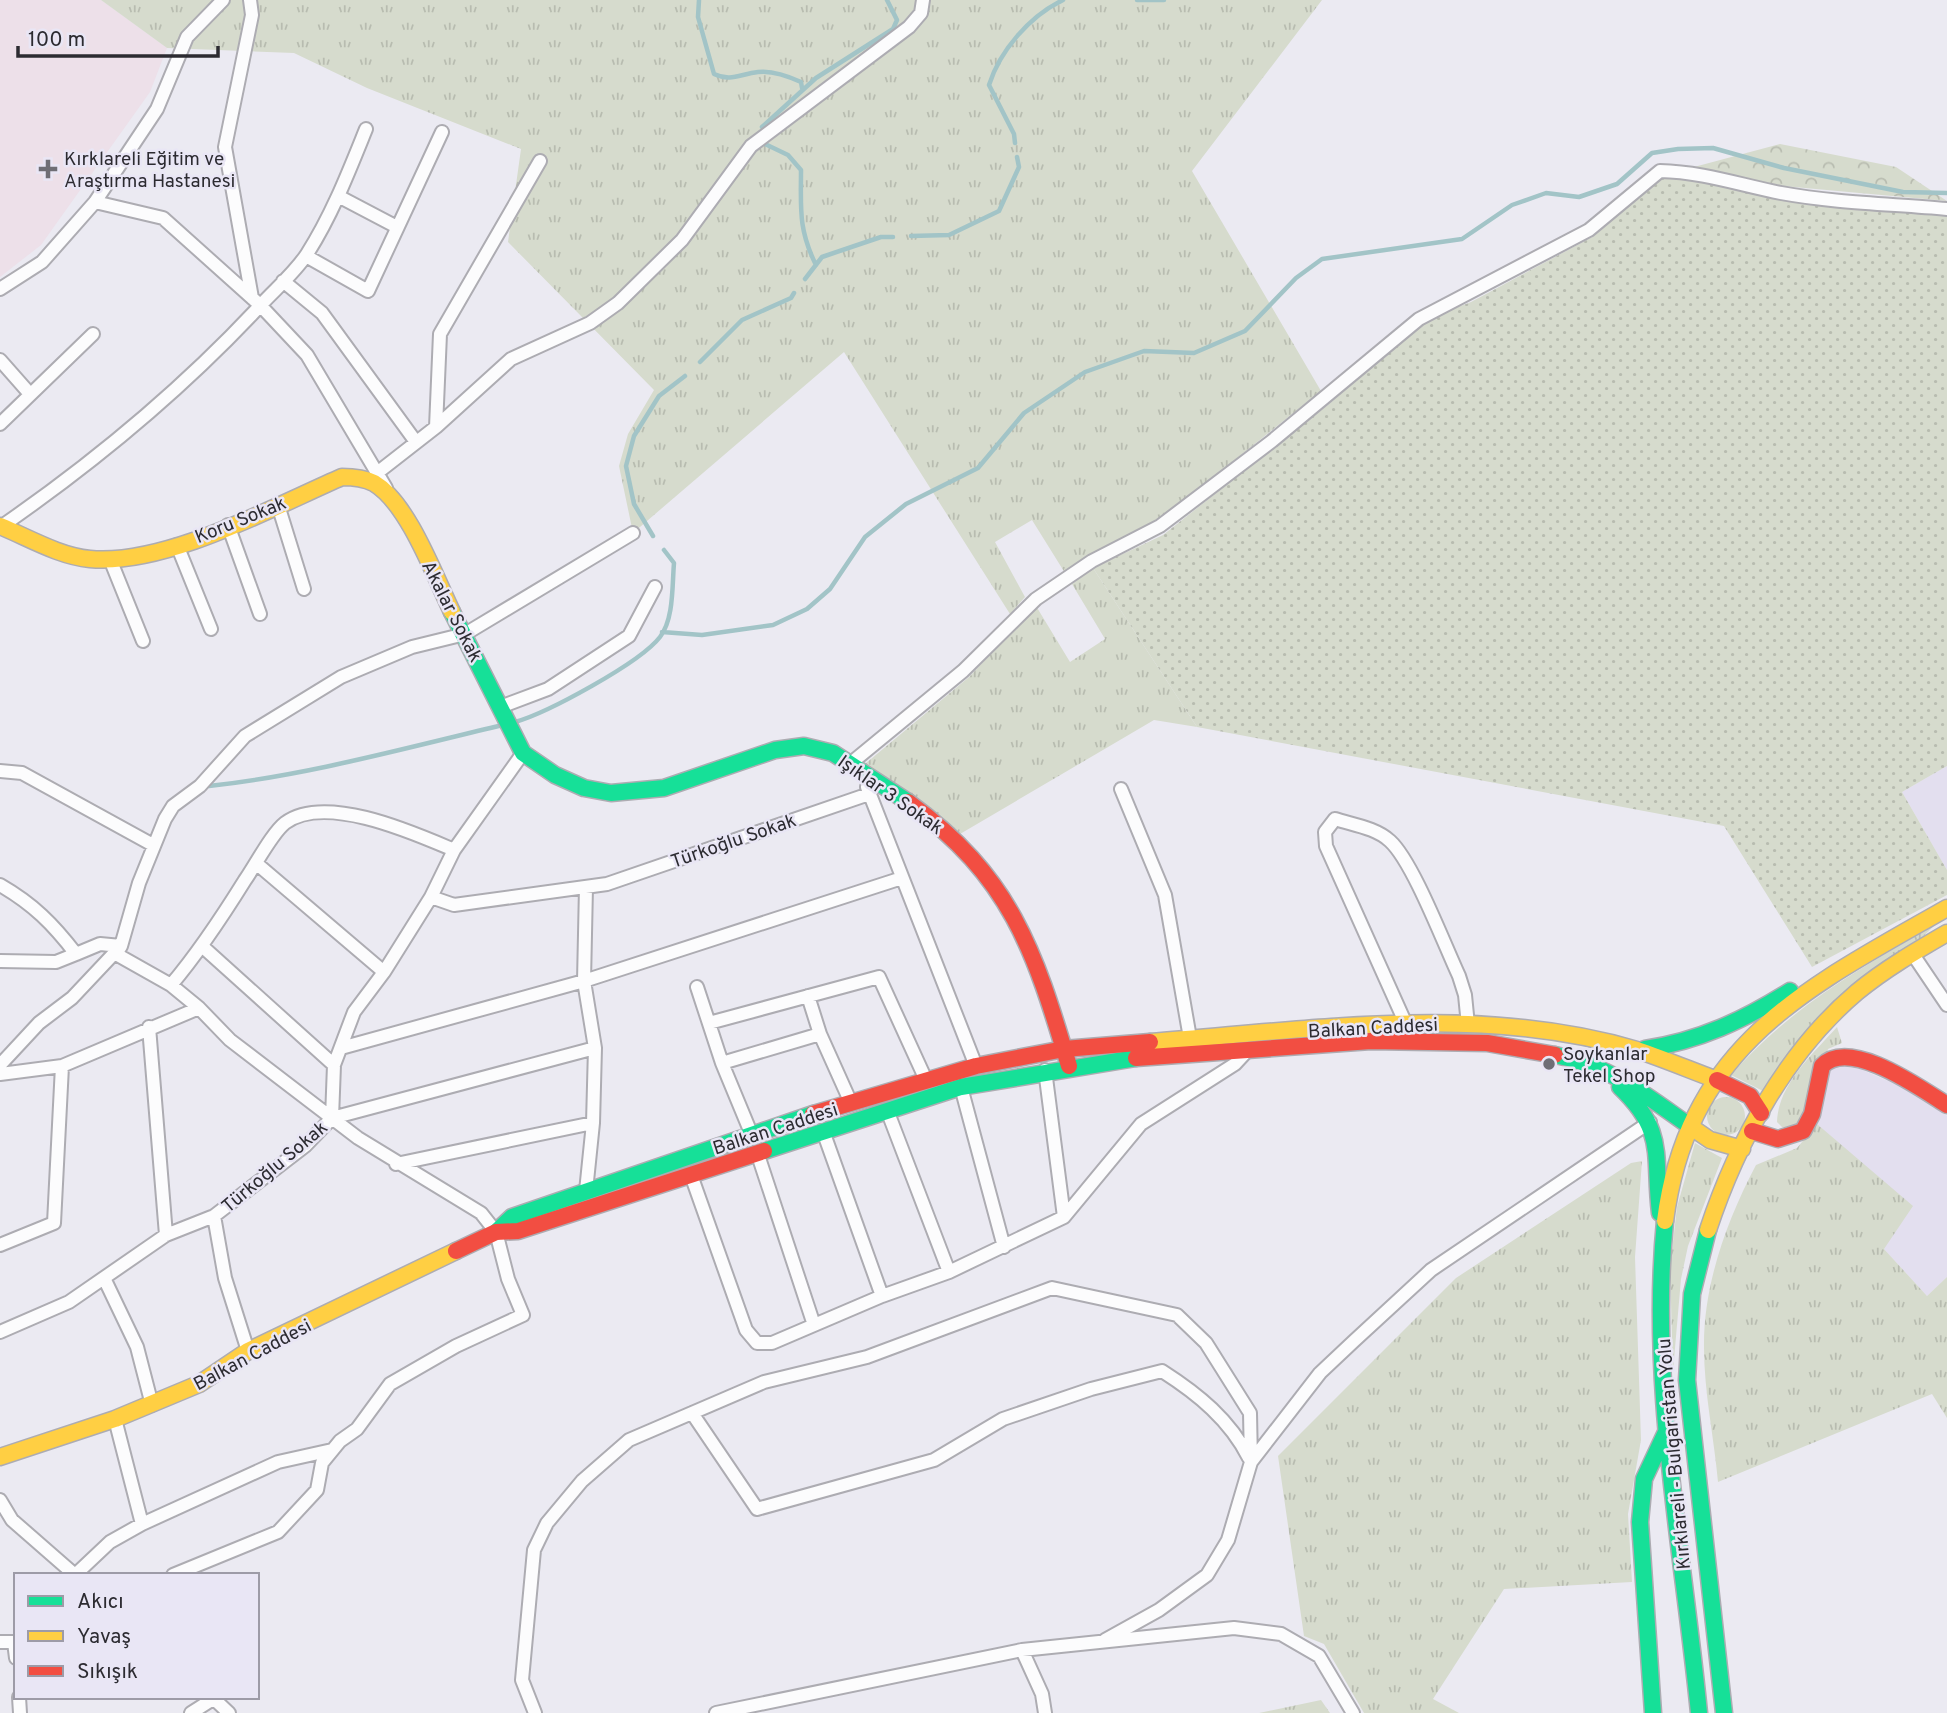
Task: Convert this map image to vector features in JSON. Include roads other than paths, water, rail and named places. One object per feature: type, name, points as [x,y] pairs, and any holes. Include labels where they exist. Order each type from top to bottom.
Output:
[{"type":"main road","name":"Akalar Sokak","points":[[372,476],[390,495],[407,522],[523,753]]},
{"type":"main road","name":"Koru Sokak","points":[[1,526],[76,556],[110,559],[177,545],[342,477],[372,476]]},
{"type":"main road","name":"Işıklar 3 Sokak","points":[[523,753],[544,770],[566,780],[622,797],[666,788],[793,745],[819,747],[856,769],[958,842],[1002,895],[1028,946],[1064,1049]]},
{"type":"main road","points":[[1636,1050],[1676,1045],[1718,1032],[1797,986],[1827,978],[1947,908]]},
{"type":"main road","name":"Kırklareli - Bulgaristan Yolu","points":[[1724,1713],[1692,1447],[1687,1340],[1690,1297],[1701,1244],[1742,1149],[1761,1113],[1809,1042],[1848,1000],[1912,953],[1947,933]]},
{"type":"main road","name":"Kırklareli - Bulgaristan Yolu","points":[[1699,1713],[1667,1429],[1662,1346],[1665,1230],[1674,1175],[1691,1127],[1717,1080],[1768,1021],[1827,978]]},
{"type":"main road","name":"Balkan Caddesi","points":[[0,1457],[116,1419],[198,1384],[248,1352],[496,1232],[512,1217],[751,1133],[976,1066],[1064,1049],[1191,1038],[1405,1022],[1468,1025],[1554,1033],[1636,1050],[1717,1080],[1750,1096],[1761,1113]]},
{"type":"main road","name":"Balkan Caddesi","points":[[496,1232],[518,1231],[961,1087],[1069,1066],[1251,1047],[1392,1040],[1487,1043],[1556,1053],[1610,1072],[1722,1146],[1742,1149]]},
{"type":"main road","points":[[1064,1049],[1069,1066]]},
{"type":"main road","points":[[1752,1131],[1764,1139],[1781,1139],[1803,1131],[1812,1114],[1822,1066],[1831,1058],[1841,1055],[1853,1057],[1893,1075],[1947,1105]]},
{"type":"main road","points":[[1610,1072],[1650,1122],[1665,1230]]},
{"type":"main road","points":[[751,1133],[757,1152]]},
{"type":"main road","points":[[1653,1713],[1640,1522],[1644,1479],[1667,1429]]},
{"type":"street","points":[[0,289],[42,262],[95,202],[158,109],[187,37],[223,0]]},
{"type":"street","points":[[250,0],[252,15],[225,147],[256,302]]},
{"type":"street","points":[[95,202],[163,218],[256,302],[307,355],[372,476],[436,427],[511,359],[590,323],[618,303],[682,240],[751,146],[909,27],[921,13],[923,0]]},
{"type":"street","points":[[1,526],[54,490],[212,357],[256,302],[283,281],[306,256],[338,196],[366,129]]},
{"type":"street","points":[[306,256],[368,291],[442,132]]},
{"type":"street","points":[[436,427],[440,334],[540,161]]},
{"type":"street","points":[[976,1066],[869,793],[856,769],[963,671],[1036,599],[1092,561],[1160,526],[1272,440],[1419,319],[1589,230],[1660,172],[1690,172],[1780,193],[1839,201],[1947,209]]},
{"type":"street","points":[[338,196],[397,227]]},
{"type":"street","points":[[283,281],[323,313],[416,442]]},
{"type":"street","points":[[0,425],[93,334]]},
{"type":"street","points":[[0,360],[30,394]]},
{"type":"street","points":[[278,505],[304,589]]},
{"type":"street","points":[[228,525],[260,614]]},
{"type":"street","points":[[178,1573],[278,1532],[317,1490],[322,1463],[332,1450],[358,1429],[390,1384],[456,1346],[523,1315],[508,1279],[496,1232],[481,1213],[396,1164],[230,1040],[199,1008],[171,985],[116,954],[121,946],[153,845],[173,806],[201,786],[245,736],[341,677],[411,647],[465,634],[633,533]]},
{"type":"street","points":[[177,545],[211,629]]},
{"type":"street","points":[[110,559],[143,641]]},
{"type":"street","points":[[502,709],[548,689],[629,636],[656,587]]},
{"type":"street","name":"Türkoğlu Sokak","points":[[0,1332],[69,1302],[166,1235],[214,1216],[305,1146],[332,1118],[334,1065],[355,1012],[384,972],[431,897],[454,850],[523,753]]},
{"type":"street","points":[[0,771],[22,773],[153,845]]},
{"type":"street","points":[[1121,789],[1164,895],[1191,1038]]},
{"type":"street","name":"Türkoğlu Sokak","points":[[431,897],[454,905],[607,884],[869,793]]},
{"type":"street","points":[[171,985],[203,947],[256,863],[285,823],[314,813],[342,813],[400,827],[454,850]]},
{"type":"street","points":[[1405,1022],[1326,846],[1325,832],[1335,819],[1373,830],[1390,841],[1404,859],[1459,976],[1465,995],[1468,1025]]},
{"type":"street","points":[[256,863],[384,972]]},
{"type":"street","points":[[341,1048],[584,982],[902,878]]},
{"type":"street","points":[[0,885],[29,901],[50,919],[76,954]]},
{"type":"street","points":[[586,887],[584,982],[595,1048],[593,1123],[586,1191]]},
{"type":"street","points":[[0,961],[56,962],[100,944],[121,946]]},
{"type":"street","points":[[0,1065],[39,1023],[72,998],[121,946]]},
{"type":"street","points":[[203,947],[334,1065]]},
{"type":"street","points":[[1912,953],[1947,1005]]},
{"type":"street","points":[[709,1023],[879,977],[926,1080]]},
{"type":"street","points":[[697,987],[722,1063],[751,1133]]},
{"type":"street","points":[[808,996],[820,1034],[851,1103]]},
{"type":"street","points":[[0,1074],[62,1066],[199,1008]]},
{"type":"street","points":[[149,1027],[166,1235]]},
{"type":"street","points":[[722,1063],[820,1034]]},
{"type":"street","points":[[691,1175],[750,1337],[757,1343],[772,1343],[882,1296],[949,1272],[1064,1217],[1141,1124],[1235,1064],[1251,1047]]},
{"type":"street","points":[[332,1118],[595,1048]]},
{"type":"street","points":[[0,1245],[54,1223],[62,1066]]},
{"type":"street","points":[[1045,1070],[1064,1217]]},
{"type":"street","points":[[961,1087],[1004,1247]]},
{"type":"street","points":[[887,1110],[949,1272]]},
{"type":"street","points":[[1251,1462],[1320,1373],[1431,1270],[1650,1122]]},
{"type":"street","points":[[396,1164],[593,1123]]},
{"type":"street","points":[[823,1131],[882,1296]]},
{"type":"street","points":[[757,1152],[814,1325]]},
{"type":"street","points":[[214,1216],[225,1278],[248,1352]]},
{"type":"street","points":[[104,1278],[137,1347],[152,1405]]},
{"type":"street","points":[[535,1713],[522,1680],[533,1561],[538,1537],[574,1490],[606,1458],[629,1440],[764,1382],[867,1357],[1052,1288],[1177,1315],[1206,1343],[1250,1413],[1251,1462],[1228,1539],[1207,1575],[1159,1610],[1105,1640]]},
{"type":"street","points":[[692,1413],[757,1509],[934,1460],[1003,1419],[1091,1390],[1162,1371],[1189,1388],[1236,1433],[1251,1462]]},
{"type":"street","points":[[116,1419],[142,1524]]},
{"type":"street","points":[[77,1573],[110,1542],[142,1524],[278,1462],[332,1450]]},
{"type":"street","points":[[1,1507],[12,1520],[73,1573]]},
{"type":"street","points":[[716,1713],[1022,1650],[1234,1628],[1281,1634],[1319,1656],[1353,1713]]},
{"type":"street","points":[[1022,1650],[1042,1693],[1045,1713]]},
{"type":"street","points":[[191,1713],[212,1699]]},
{"type":"street","points":[[214,1699],[229,1713]]},
{"type":"waterway","points":[[699,0],[698,17],[714,74],[731,77],[758,72],[775,73],[801,82],[802,88]]},
{"type":"waterway","points":[[762,127],[816,78],[893,29],[897,20],[887,0]]},
{"type":"waterway","points":[[1015,143],[1014,134],[989,85],[1001,59],[1018,35],[1039,15],[1063,0]]},
{"type":"waterway","points":[[1137,0],[1164,0]]},
{"type":"waterway","points":[[765,144],[788,155],[801,170],[803,229],[816,265]]},
{"type":"waterway","points":[[662,632],[702,635],[773,625],[807,609],[830,589],[865,537],[906,504],[978,468],[1024,413],[1085,372],[1144,351],[1194,353],[1245,331],[1296,278],[1322,259],[1462,239],[1512,205],[1546,193],[1579,197],[1617,184],[1652,153],[1678,149],[1713,148],[1784,168],[1903,192],[1947,193]]},
{"type":"waterway","points":[[911,236],[949,235],[999,211],[1019,167],[1017,157]]},
{"type":"waterway","points":[[805,279],[822,257],[881,237],[893,237]]},
{"type":"waterway","points":[[700,362],[742,320],[791,298],[794,293]]},
{"type":"waterway","points":[[653,536],[634,504],[626,466],[634,436],[659,396],[685,376]]},
{"type":"waterway","points":[[515,722],[548,709],[592,686],[633,660],[660,637],[670,612],[674,563],[664,550]]},
{"type":"waterway","points":[[209,786],[320,768],[503,725]]},
{"type":"place","name":"Kırklareli Eğitim ve Araştırma Hastanesi","points":[[48,169]]},
{"type":"place","name":"Soykanlar Tekel Shop","points":[[1549,1064]]}]
